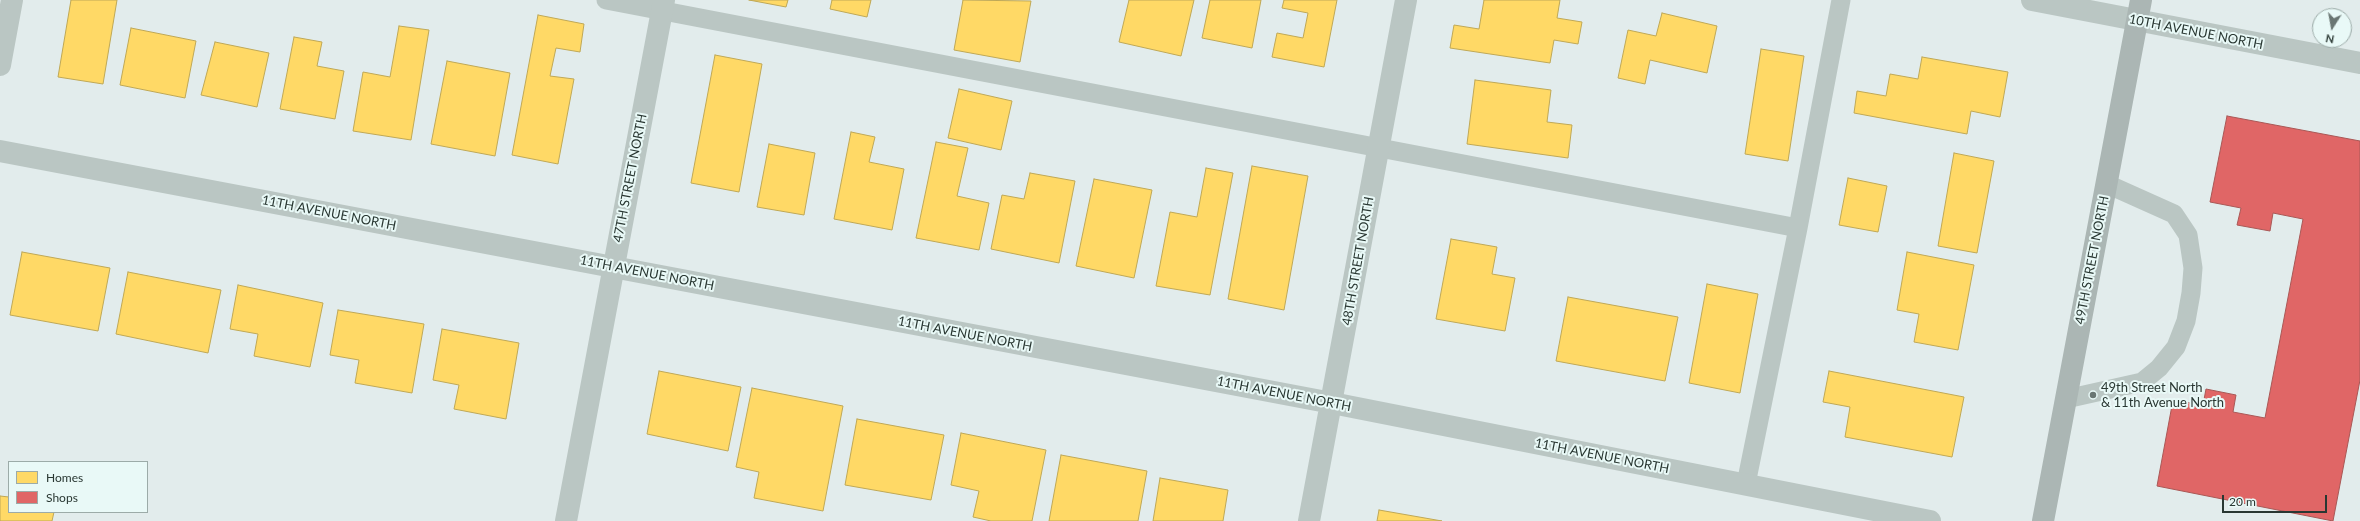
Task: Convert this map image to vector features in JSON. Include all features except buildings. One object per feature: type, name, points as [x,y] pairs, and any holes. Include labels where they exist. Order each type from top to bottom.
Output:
[{"type":"main road","name":"49TH STREET NORTH","points":[[2043,521],[2139,10]]},
{"type":"street","points":[[0,65],[12,0]]},
{"type":"street","name":"48TH STREET NORTH","points":[[1309,521],[1406,0]]},
{"type":"street","name":"10TH AVENUE NORTH","points":[[2032,0],[2139,10],[2360,63]]},
{"type":"street","name":"47TH STREET NORTH","points":[[566,521],[662,5]]},
{"type":"street","name":"11TH AVENUE NORTH","points":[[0,151],[1332,403],[1930,521]]},
{"type":"lane","points":[[606,0],[662,5],[1379,147],[1798,228]]},
{"type":"lane","points":[[1746,484],[1798,228],[1841,0]]},
{"type":"lane","points":[[2066,400],[2116,390],[2142,382],[2148,378],[2176,347],[2186,322],[2191,294],[2193,268],[2188,235],[2174,214],[2107,184]]},
{"type":"place","name":"49th Street North & 11th Avenue North","points":[[2093,395]]}]
